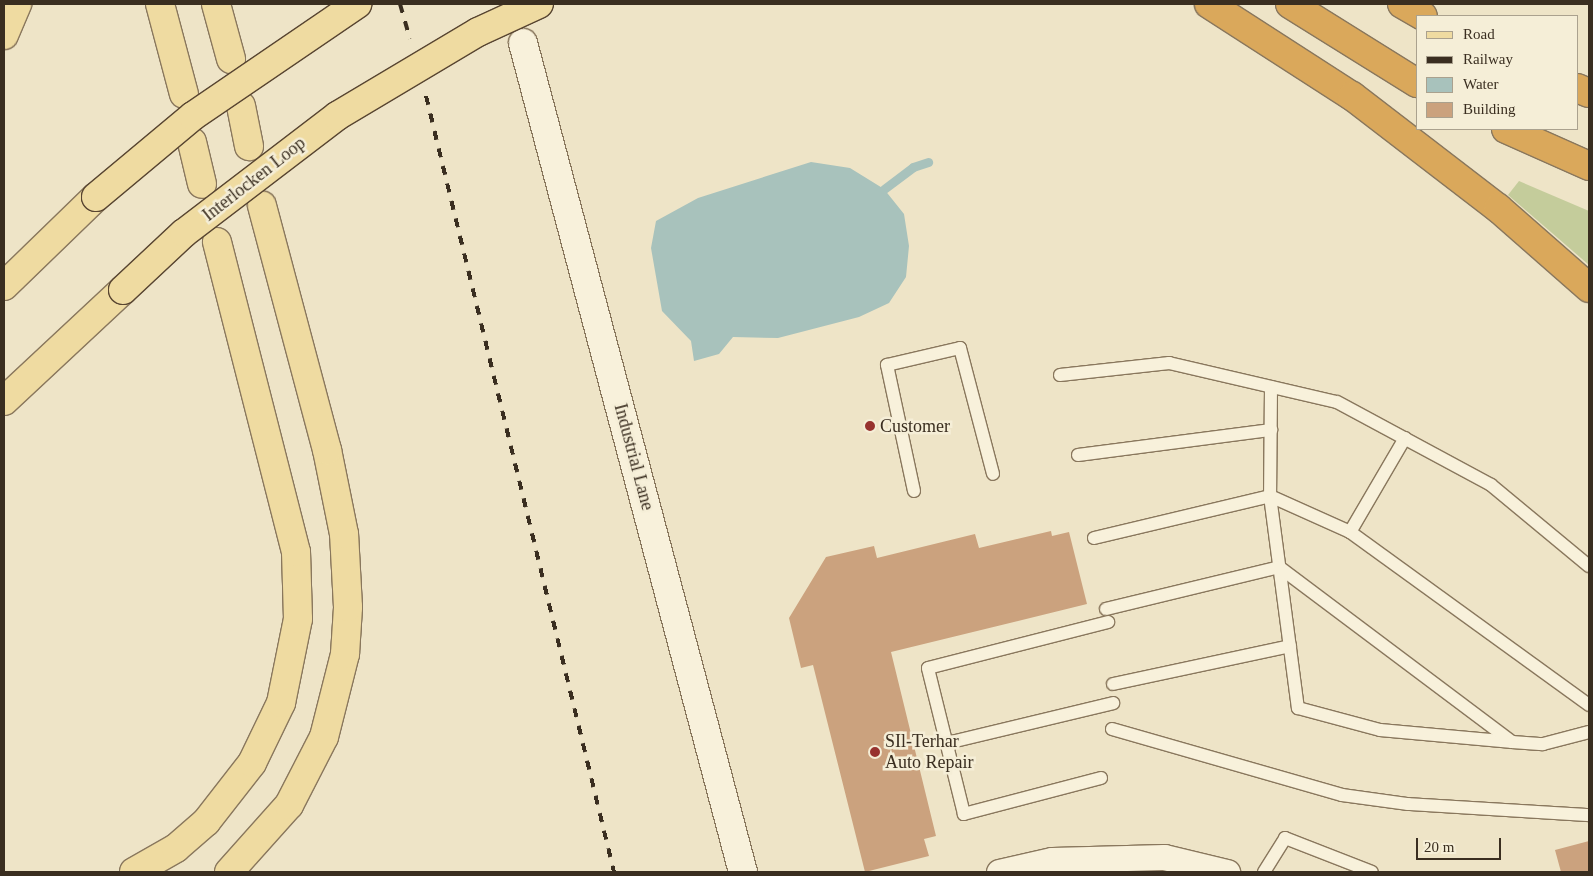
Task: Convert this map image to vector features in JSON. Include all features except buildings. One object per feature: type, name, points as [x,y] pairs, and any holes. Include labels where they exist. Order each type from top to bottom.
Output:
[{"type":"highway","points":[[1209,4],[1352,96],[1498,208],[1589,288]]},
{"type":"highway","points":[[1290,4],[1416,82]]},
{"type":"highway","points":[[1402,4],[1421,15]]},
{"type":"highway","points":[[1508,130],[1589,166]]},
{"type":"main road","points":[[4,35],[17,4]]},
{"type":"main road","points":[[160,4],[184,94]]},
{"type":"main road","points":[[216,4],[232,59]]},
{"type":"main road","points":[[4,286],[96,197],[193,116],[358,4]]},
{"type":"main road","name":"Interlocken Loop","points":[[4,401],[184,233],[337,116],[470,36],[539,4]]},
{"type":"main road","points":[[242,106],[249,146]]},
{"type":"main road","points":[[192,142],[202,184]]},
{"type":"main road","points":[[230,872],[288,805],[324,737],[345,654],[348,607],[344,534],[329,459],[262,206]]},
{"type":"main road","points":[[134,872],[176,848],[206,822],[252,762],[281,703],[298,619],[296,552],[217,242]]},
{"type":"street","name":"Industrial Lane","points":[[523,43],[743,872]]},
{"type":"street","points":[[999,872],[1052,860],[1164,857],[1227,872]]},
{"type":"lane","points":[[914,491],[886,365],[960,348],[993,474]]},
{"type":"lane","points":[[1060,375],[1169,363],[1337,402],[1491,485],[1589,566]]},
{"type":"lane","points":[[1271,387],[1270,496],[1298,708],[1380,730],[1512,742],[1542,744],[1589,732]]},
{"type":"lane","points":[[1078,455],[1271,430]]},
{"type":"lane","points":[[1350,532],[1405,438]]},
{"type":"lane","points":[[1094,538],[1270,496],[1350,532],[1589,705]]},
{"type":"lane","points":[[1106,609],[1279,567]]},
{"type":"lane","points":[[1279,567],[1512,742]]},
{"type":"lane","points":[[1101,778],[964,814],[928,668],[1108,622]]},
{"type":"lane","points":[[1113,684],[1290,646]]},
{"type":"lane","points":[[947,743],[1113,703]]},
{"type":"lane","points":[[1112,728],[1342,795],[1408,804],[1589,815]]},
{"type":"lane","points":[[1264,872],[1285,838],[1372,872]]},
{"type":"green space","points":[[1519,181],[1589,211],[1589,265],[1508,195]]},
{"type":"water","points":[[811,162],[850,168],[884,189],[904,214],[909,246],[906,277],[889,303],[859,317],[778,338],[733,337],[719,354],[694,361],[691,341],[662,311],[651,248],[656,221],[698,198]]},
{"type":"waterway","points":[[884,189],[913,167],[928,162]]},
{"type":"railway","points":[[400,4],[410,39]]},
{"type":"railway","points":[[426,96],[614,872]]},
{"type":"place","name":"Customer","points":[[870,426]]},
{"type":"place","name":"SIl-Terhar Auto Repair","points":[[875,752]]}]
